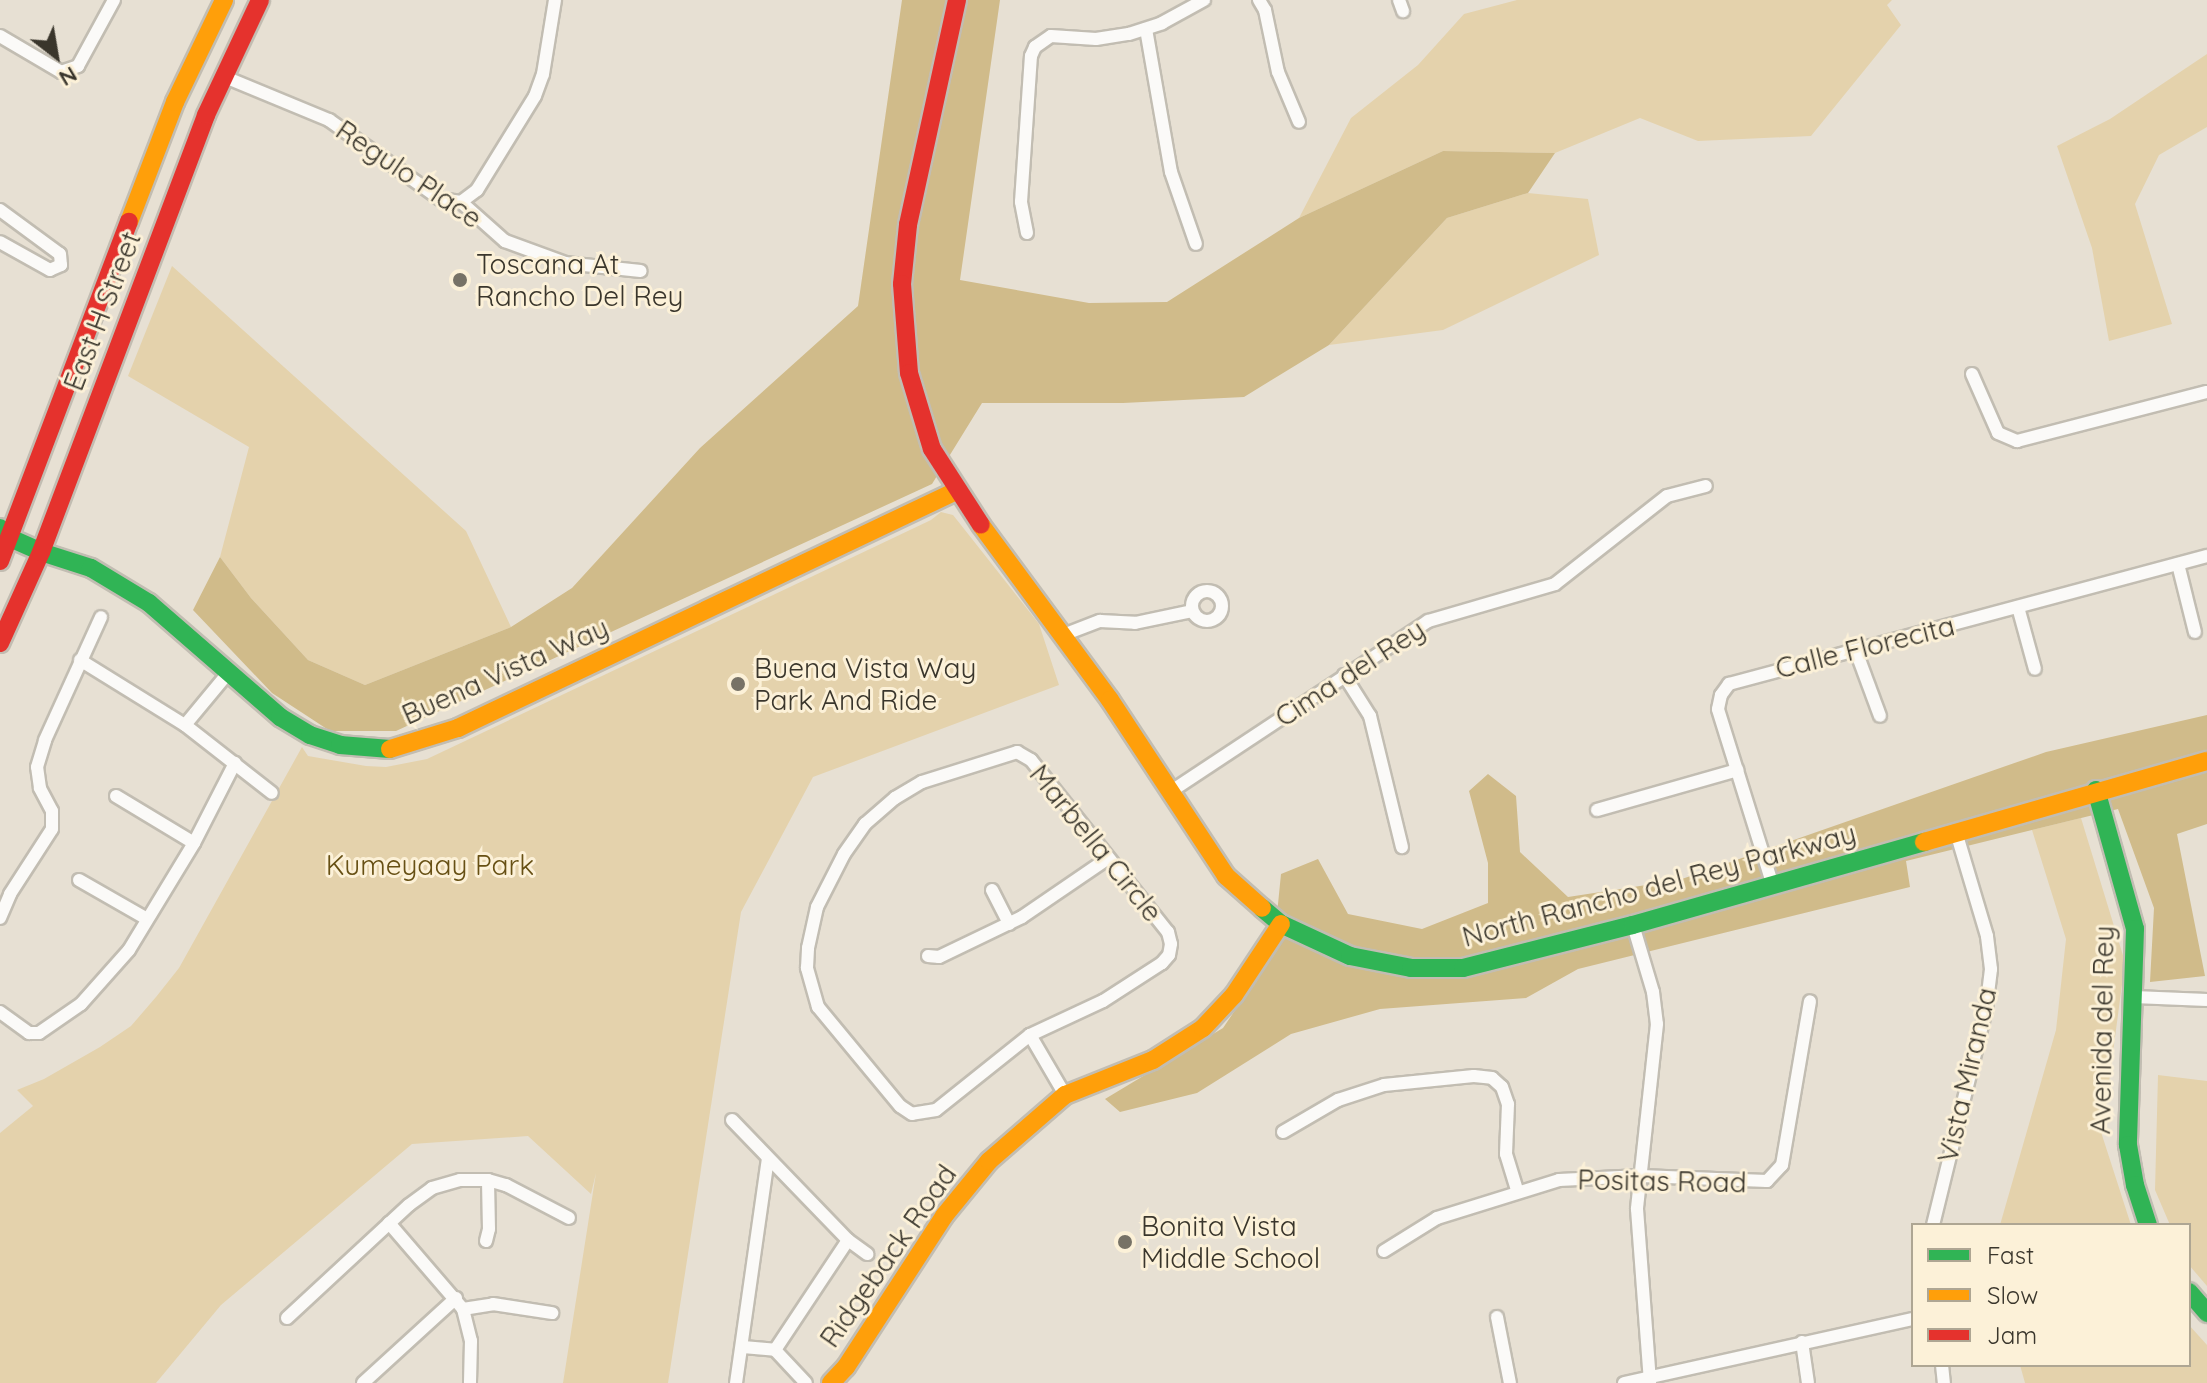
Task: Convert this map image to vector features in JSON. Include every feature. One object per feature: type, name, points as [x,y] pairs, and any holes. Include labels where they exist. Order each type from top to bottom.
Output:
[{"type":"street","points":[[0,36],[61,72],[78,66],[114,0]]},
{"type":"street","name":"East H Street","points":[[0,561],[3,534],[175,102],[224,0]]},
{"type":"street","name":"East H Street","points":[[0,643],[41,552],[206,115],[260,0]]},
{"type":"street","points":[[461,202],[477,190],[535,96],[543,74],[555,0]]},
{"type":"street","name":"North Rancho del Rey Parkway","points":[[957,0],[908,225],[902,284],[909,373],[932,449],[956,491],[1063,635],[1226,876],[1281,924],[1350,956],[1411,968],[1463,968],[1633,925],[2096,790],[2207,761]]},
{"type":"street","points":[[1027,233],[1021,202],[1031,56],[1035,47],[1051,36],[1096,39],[1146,29],[1204,0]]},
{"type":"street","points":[[1259,0],[1265,10],[1278,72],[1299,122]]},
{"type":"street","points":[[1146,29],[1171,172],[1196,244]]},
{"type":"street","name":"Regulo Place","points":[[225,77],[329,120],[440,199],[461,202],[505,241],[565,263],[641,271]]},
{"type":"street","points":[[0,210],[60,254],[61,265],[50,270],[0,242]]},
{"type":"street","points":[[1972,374],[1998,433],[2017,441],[2207,392]]},
{"type":"street","name":"Cima del Rey","points":[[1170,792],[1428,621],[1555,584],[1667,496],[1706,486]]},
{"type":"street","name":"Buena Vista Way","points":[[3,534],[41,552],[91,568],[149,603],[280,717],[310,735],[340,745],[393,749],[458,728],[956,491]]},
{"type":"street","name":"Calle Florecita","points":[[1773,886],[1718,709],[1721,695],[1729,684],[2207,556]]},
{"type":"street","points":[[2178,564],[2195,632]]},
{"type":"street","points":[[2018,607],[2035,669]]},
{"type":"street","points":[[1063,635],[1100,621],[1135,623],[1192,611]]},
{"type":"street","points":[[0,918],[5,893],[52,829],[52,811],[40,788],[37,767],[80,660],[101,617]]},
{"type":"street","points":[[1856,651],[1880,716]]},
{"type":"street","points":[[80,660],[185,725],[272,793]]},
{"type":"street","points":[[185,725],[229,672]]},
{"type":"street","points":[[1344,675],[1370,716],[1402,847]]},
{"type":"street","name":"Marbella Circle","points":[[1017,752],[1031,760],[1168,932],[1171,944],[1169,955],[1162,963],[1103,1001],[1030,1035],[936,1110],[908,1111],[818,1007],[807,968],[817,907],[844,854],[865,824],[895,798],[922,782],[1017,752]]},
{"type":"street","points":[[0,1012],[29,1033],[53,1025],[81,1004],[120,961],[147,919],[194,843],[235,763]]},
{"type":"street","points":[[1597,810],[1737,770]]},
{"type":"street","name":"Avenida del Rey","points":[[2096,790],[2133,920],[2134,997],[2128,1145],[2135,1185],[2147,1223]]},
{"type":"street","points":[[116,796],[194,843]]},
{"type":"street","name":"Vista Miranda","points":[[1933,1223],[1986,1010],[1991,969],[1987,936],[1956,832]]},
{"type":"street","points":[[928,956],[939,957],[1048,903],[1107,859]]},
{"type":"street","points":[[79,880],[147,919]]},
{"type":"street","points":[[992,890],[1009,924]]},
{"type":"street","name":"Ridgeback Road","points":[[831,1383],[846,1367],[944,1216],[989,1161],[1065,1095],[1153,1060],[1190,1038],[1234,995],[1281,924]]},
{"type":"street","points":[[1633,925],[1653,992],[1657,1024],[1637,1209],[1649,1380]]},
{"type":"street","points":[[2134,997],[2207,1000]]},
{"type":"street","name":"Positas Road","points":[[1384,1251],[1437,1218],[1517,1190],[1581,1177],[1641,1176],[1758,1183],[1778,1174],[1810,1001]]},
{"type":"street","points":[[1030,1035],[1065,1095]]},
{"type":"street","points":[[1283,1132],[1338,1100],[1384,1085],[1474,1076],[1492,1078],[1502,1087],[1508,1104],[1506,1154],[1517,1190]]},
{"type":"street","points":[[732,1120],[848,1240],[867,1254]]},
{"type":"street","points":[[736,1383],[768,1158]]},
{"type":"street","points":[[287,1318],[389,1223],[432,1188],[460,1180],[488,1180],[506,1185],[569,1218]]},
{"type":"street","points":[[486,1241],[489,1229],[488,1180]]},
{"type":"street","points":[[389,1223],[460,1304],[471,1341],[470,1383]]},
{"type":"street","points":[[775,1350],[848,1240]]},
{"type":"street","points":[[2191,1294],[2207,1313]]},
{"type":"street","points":[[363,1383],[460,1304],[493,1304],[552,1313]]},
{"type":"street","points":[[1497,1317],[1510,1383]]},
{"type":"street","points":[[1624,1383],[1649,1380],[1802,1342],[1911,1319]]},
{"type":"street","points":[[1802,1342],[1808,1383]]},
{"type":"street","points":[[743,1347],[775,1350],[806,1383]]},
{"type":"green space","points":[[1517,0],[1892,0],[1887,5],[1901,25],[1811,136],[1698,141],[1640,118],[1555,153],[1443,151],[1299,218],[1351,118],[1418,65],[1464,14]]},
{"type":"green space","points":[[2207,54],[2207,127],[2159,155],[2135,204],[2172,324],[2109,341],[2092,248],[2057,146],[2110,119]]},
{"type":"green space","points":[[1528,193],[1588,199],[1599,255],[1443,330],[1329,345],[1447,218]]},
{"type":"green space","points":[[172,266],[466,531],[511,627],[365,685],[308,660],[251,598],[220,557],[249,447],[128,376]]},
{"type":"green space","name":"Kumeyaay Park","points":[[941,512],[953,515],[1039,624],[1059,685],[813,777],[741,912],[668,1383],[563,1383],[596,1173],[591,1194],[528,1136],[412,1144],[221,1305],[156,1383],[0,1383],[0,1133],[33,1106],[17,1090],[44,1079],[100,1047],[131,1026],[156,997],[179,968],[302,747],[308,756],[366,766],[386,767],[427,759],[931,520]]},
{"type":"green space","points":[[2081,818],[2125,962],[2102,1135],[2130,1223],[2001,1223],[2056,1030],[2066,939],[2032,830]]},
{"type":"green space","points":[[2158,1075],[2207,1081],[2207,1286],[2191,1267],[2191,1223],[2169,1223],[2155,1190]]},
{"type":"green space","points":[[2191,1327],[2207,1345],[2207,1383],[2025,1383],[2021,1367],[2191,1367]]},
{"type":"shaded area","points":[[902,0],[1000,0],[960,280],[1089,303],[1167,302],[1299,218],[1443,151],[1555,153],[1528,193],[1447,218],[1329,345],[1244,397],[1123,403],[982,403],[932,484],[396,731],[330,731],[272,693],[193,610],[220,557],[251,598],[308,660],[365,685],[511,627],[572,588],[700,448],[858,306]]},
{"type":"shaded area","points":[[2207,715],[2207,824],[2177,834],[2205,976],[2150,982],[2154,908],[2118,809],[1906,861],[1910,887],[1578,969],[1526,998],[1380,1009],[1291,1034],[1197,1093],[1120,1112],[1105,1099],[1223,1028],[1273,954],[1281,874],[1318,859],[1348,914],[1422,929],[1488,903],[1488,863],[1469,791],[1488,774],[1516,796],[1520,852],[1568,897],[1679,880],[2046,752]]},
{"type":"traffic: fast","points":[[0,528],[10,538],[41,552],[91,568],[149,603],[280,717],[310,735],[340,745],[390,749]]},
{"type":"traffic: fast","points":[[2096,790],[2135,929],[2128,1145],[2135,1185],[2147,1223]]},
{"type":"traffic: fast","points":[[1262,908],[1281,924],[1350,956],[1411,968],[1463,968],[1633,925],[1924,842]]},
{"type":"traffic: fast","points":[[2191,1294],[2207,1313]]},
{"type":"traffic: slow","points":[[129,222],[175,102],[224,0]]},
{"type":"traffic: slow","points":[[390,749],[458,728],[956,491]]},
{"type":"traffic: slow","points":[[981,525],[1110,700],[1226,876],[1262,908]]},
{"type":"traffic: slow","points":[[1924,842],[2207,761]]},
{"type":"traffic: slow","points":[[831,1383],[846,1367],[944,1216],[989,1161],[1065,1095],[1153,1060],[1203,1028],[1234,995],[1281,924]]},
{"type":"traffic: jam","points":[[0,643],[41,552],[206,115],[260,0]]},
{"type":"traffic: jam","points":[[957,0],[908,225],[902,284],[909,373],[932,449],[981,525]]},
{"type":"traffic: jam","points":[[0,561],[129,222]]},
{"type":"place","name":"Toscana At Rancho Del Rey","points":[[460,280]]},
{"type":"place","name":"Buena Vista Way Park And Ride","points":[[738,684]]},
{"type":"place","name":"Bonita Vista Middle School","points":[[1125,1242]]}]
